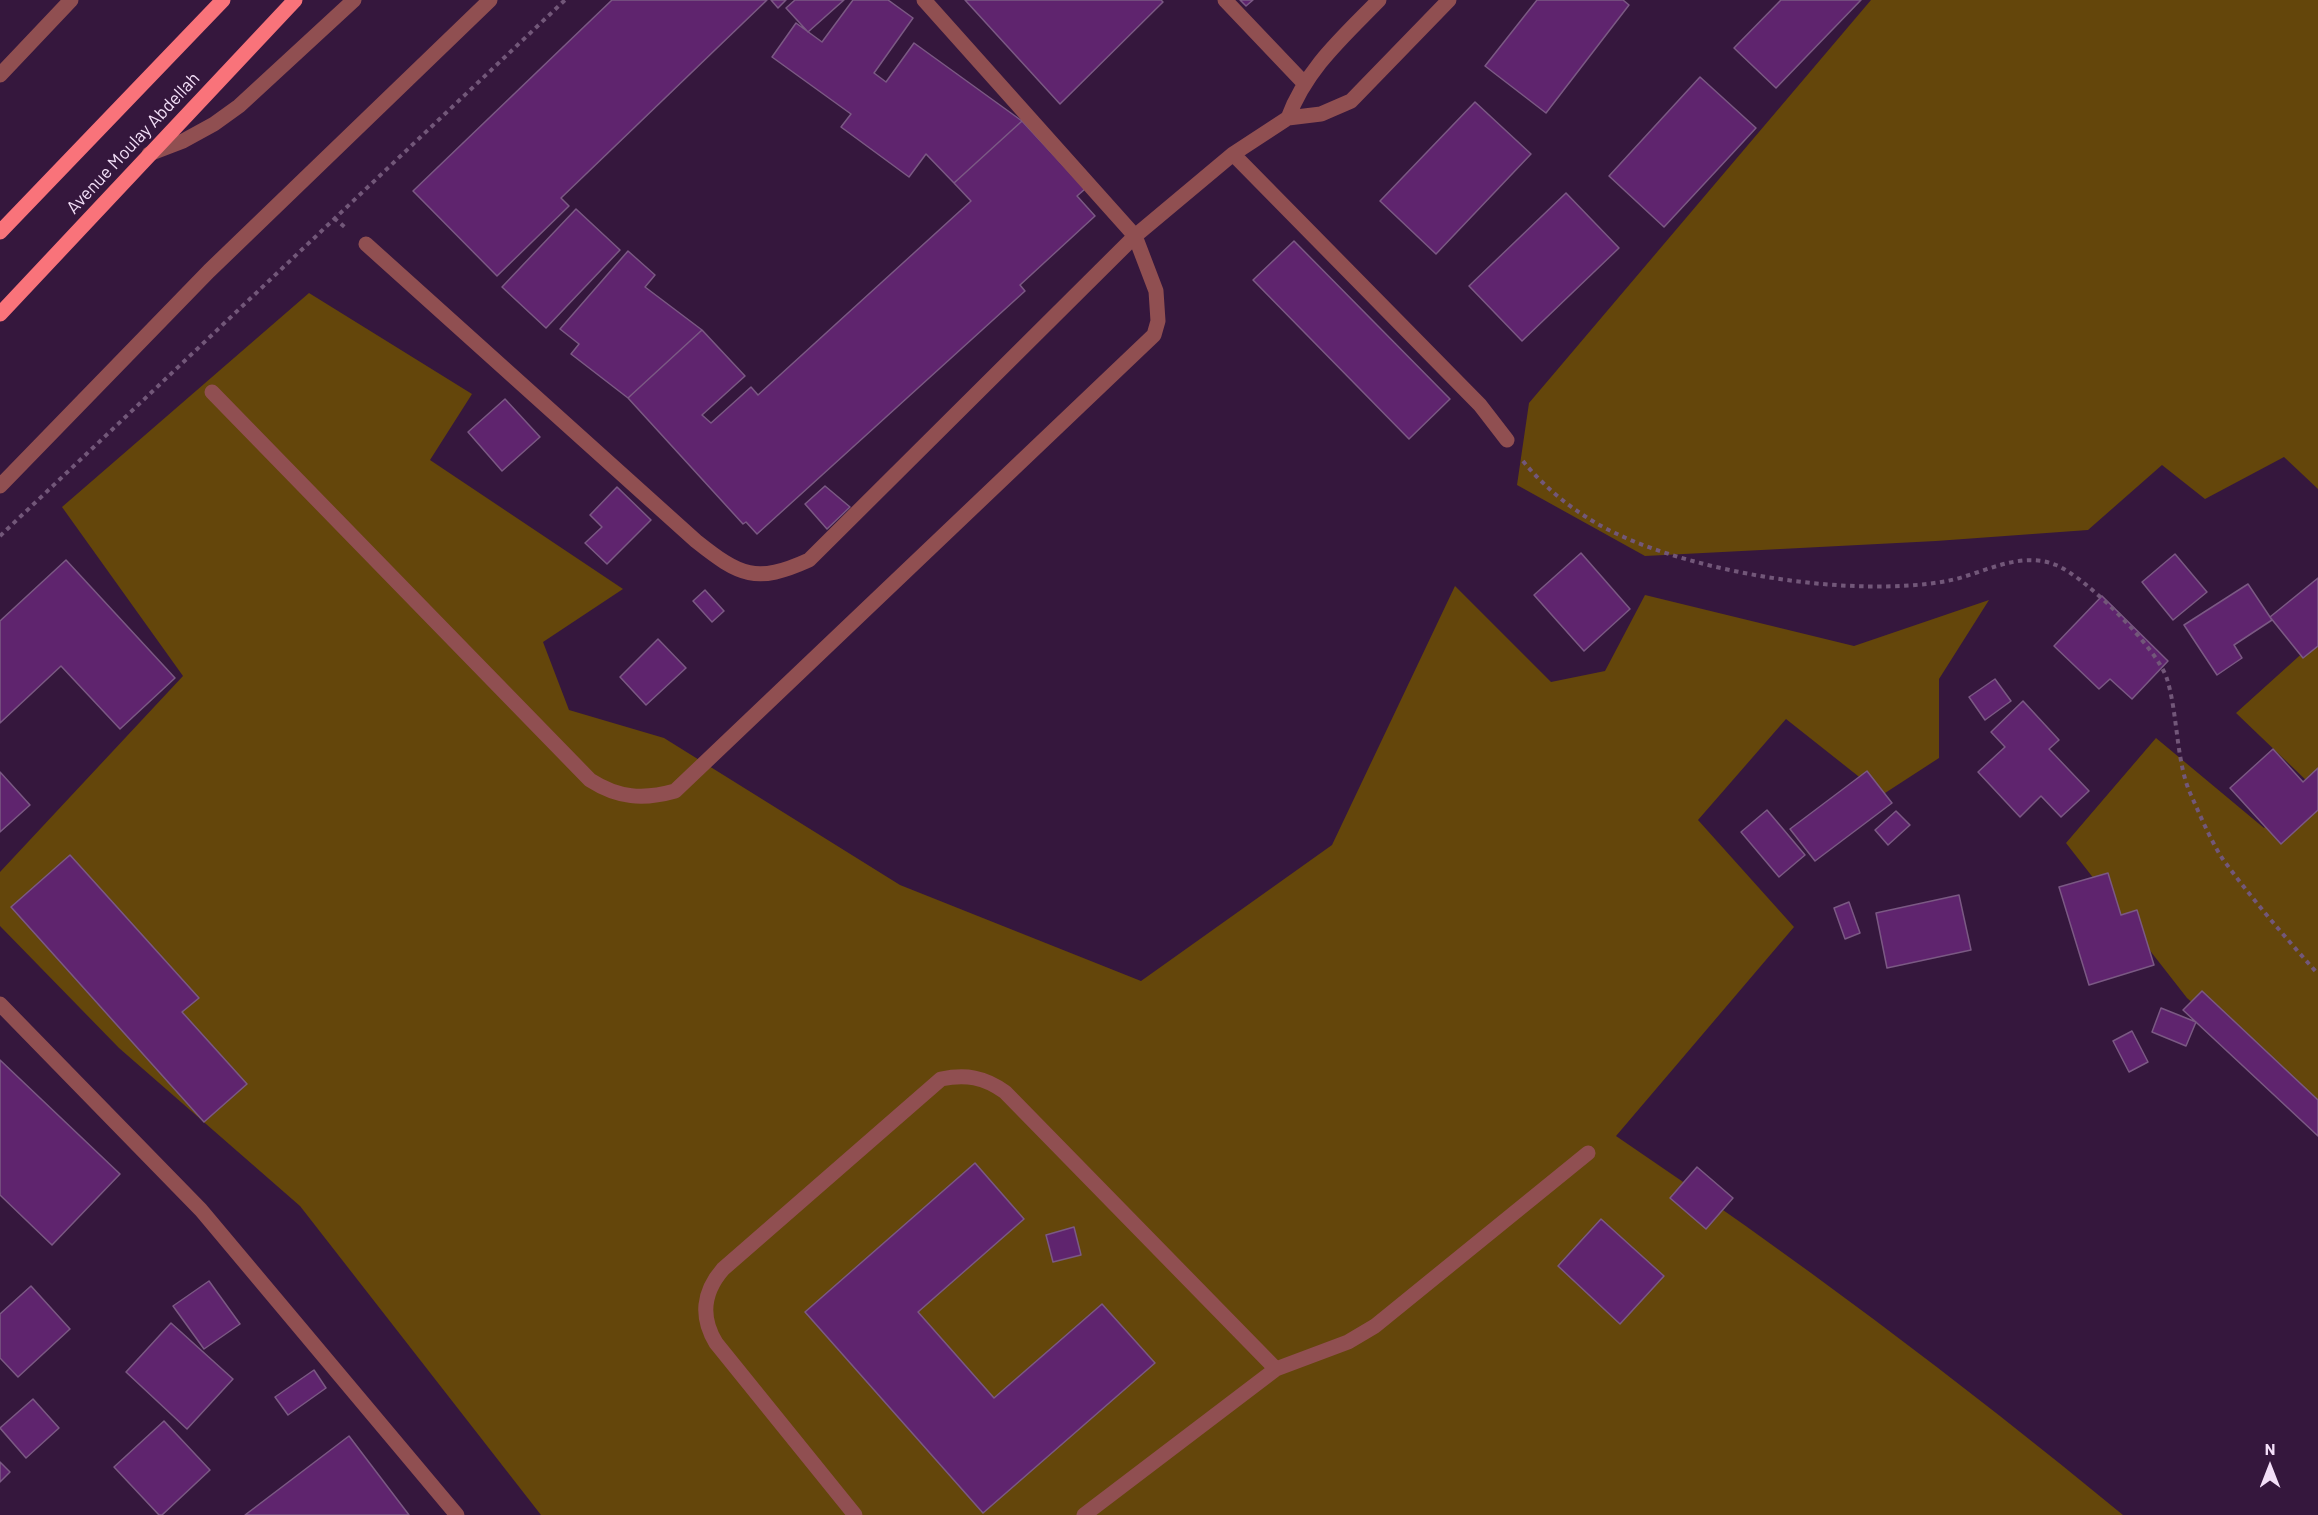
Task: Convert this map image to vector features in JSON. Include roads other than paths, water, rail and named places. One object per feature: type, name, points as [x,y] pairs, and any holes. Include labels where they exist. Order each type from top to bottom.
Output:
[{"type":"main road","name":"Avenue Moulay Abdellah","points":[[0,232],[223,0]]},
{"type":"main road","name":"Avenue Moulay Abdellah","points":[[0,314],[295,0]]},
{"type":"street","points":[[0,75],[71,0]]},
{"type":"street","points":[[150,154],[183,141],[214,124],[239,106],[354,0]]},
{"type":"street","points":[[0,486],[234,246],[490,0]]},
{"type":"street","points":[[212,392],[590,780],[616,794],[635,798],[675,791],[1154,336],[1158,321],[1156,291],[1135,236],[924,0]]},
{"type":"street","points":[[1225,0],[1303,82]]},
{"type":"street","points":[[1288,118],[1303,82],[1312,69],[1379,0]]},
{"type":"street","points":[[366,244],[696,541],[729,567],[769,575],[809,560],[1135,236],[1233,154],[1288,118],[1321,114],[1351,101],[1449,0]]},
{"type":"street","points":[[1233,154],[1480,405],[1507,440]]},
{"type":"street","points":[[0,1004],[201,1210],[457,1515]]},
{"type":"street","points":[[855,1515],[716,1343],[709,1332],[705,1306],[714,1279],[723,1269],[941,1079],[974,1077],[990,1082],[1005,1092],[1276,1368]]},
{"type":"street","points":[[1084,1515],[1276,1368],[1362,1335],[1588,1153]]}]
